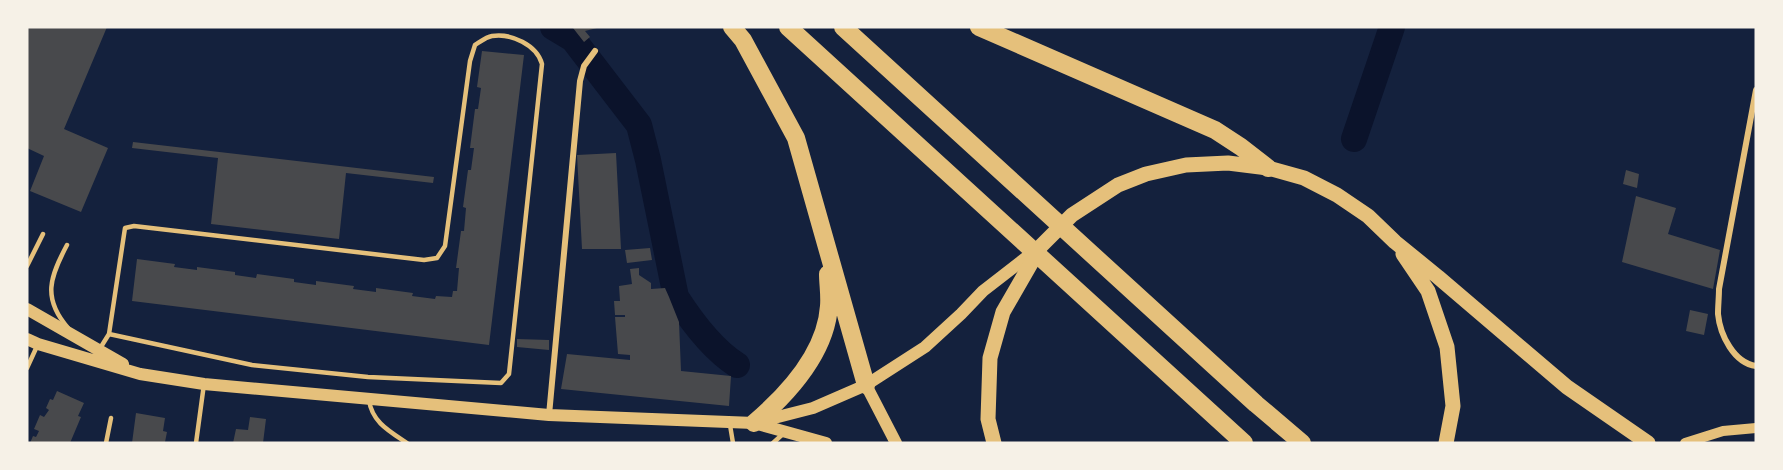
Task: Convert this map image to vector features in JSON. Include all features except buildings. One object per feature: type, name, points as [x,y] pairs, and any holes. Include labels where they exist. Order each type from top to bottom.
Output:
[{"type":"highway","points":[[732,27],[743,40],[796,138],[866,385]]},
{"type":"highway","points":[[788,27],[1244,443]]},
{"type":"highway","points":[[843,27],[1256,404],[1302,443]]},
{"type":"highway","points":[[979,27],[1215,130],[1268,168]]},
{"type":"highway","points":[[754,423],[780,400],[820,344],[829,307],[827,242]]},
{"type":"main road","points":[[754,423],[813,408],[866,385],[925,347],[983,291],[1041,246],[1072,215],[1118,185],[1146,174],[1186,165],[1227,163],[1268,168],[1304,178],[1337,195],[1368,216],[1395,242],[1567,387],[1648,443]]},
{"type":"main road","points":[[1395,242],[1428,291],[1447,347],[1453,406],[1446,443]]},
{"type":"main road","points":[[994,443],[988,419],[990,358],[1003,312],[1041,246]]},
{"type":"main road","points":[[27,309],[140,374]]},
{"type":"main road","points":[[32,342],[140,374],[204,384],[549,415],[754,423],[826,443]]},
{"type":"main road","points":[[866,385],[896,443]]},
{"type":"street","points":[[549,415],[580,81],[584,66],[595,51]]},
{"type":"street","points":[[1756,90],[1719,289],[1718,315],[1731,350],[1749,365],[1756,366]]},
{"type":"street","points":[[1684,443],[1723,431],[1756,428]]},
{"type":"lane","points":[[99,350],[109,334],[125,228],[134,226],[424,260],[437,258],[445,246],[470,61],[475,45],[490,36],[507,36],[524,41],[540,57],[542,64],[509,374],[501,383],[368,377],[252,365],[109,334]]},
{"type":"lane","points":[[27,266],[43,234]]},
{"type":"lane","points":[[67,245],[55,269],[51,284],[51,301],[58,316],[76,337]]},
{"type":"lane","points":[[27,368],[32,342]]},
{"type":"lane","points":[[196,443],[204,384]]},
{"type":"lane","points":[[369,398],[370,410],[376,422],[407,443]]},
{"type":"lane","points":[[106,443],[111,418]]},
{"type":"lane","points":[[729,422],[733,443]]},
{"type":"lane","points":[[773,443],[786,431]]},
{"type":"waterway","points":[[553,27],[573,39],[639,125],[676,297],[703,334],[737,365]]},
{"type":"waterway","points":[[1354,139],[1392,27]]}]
